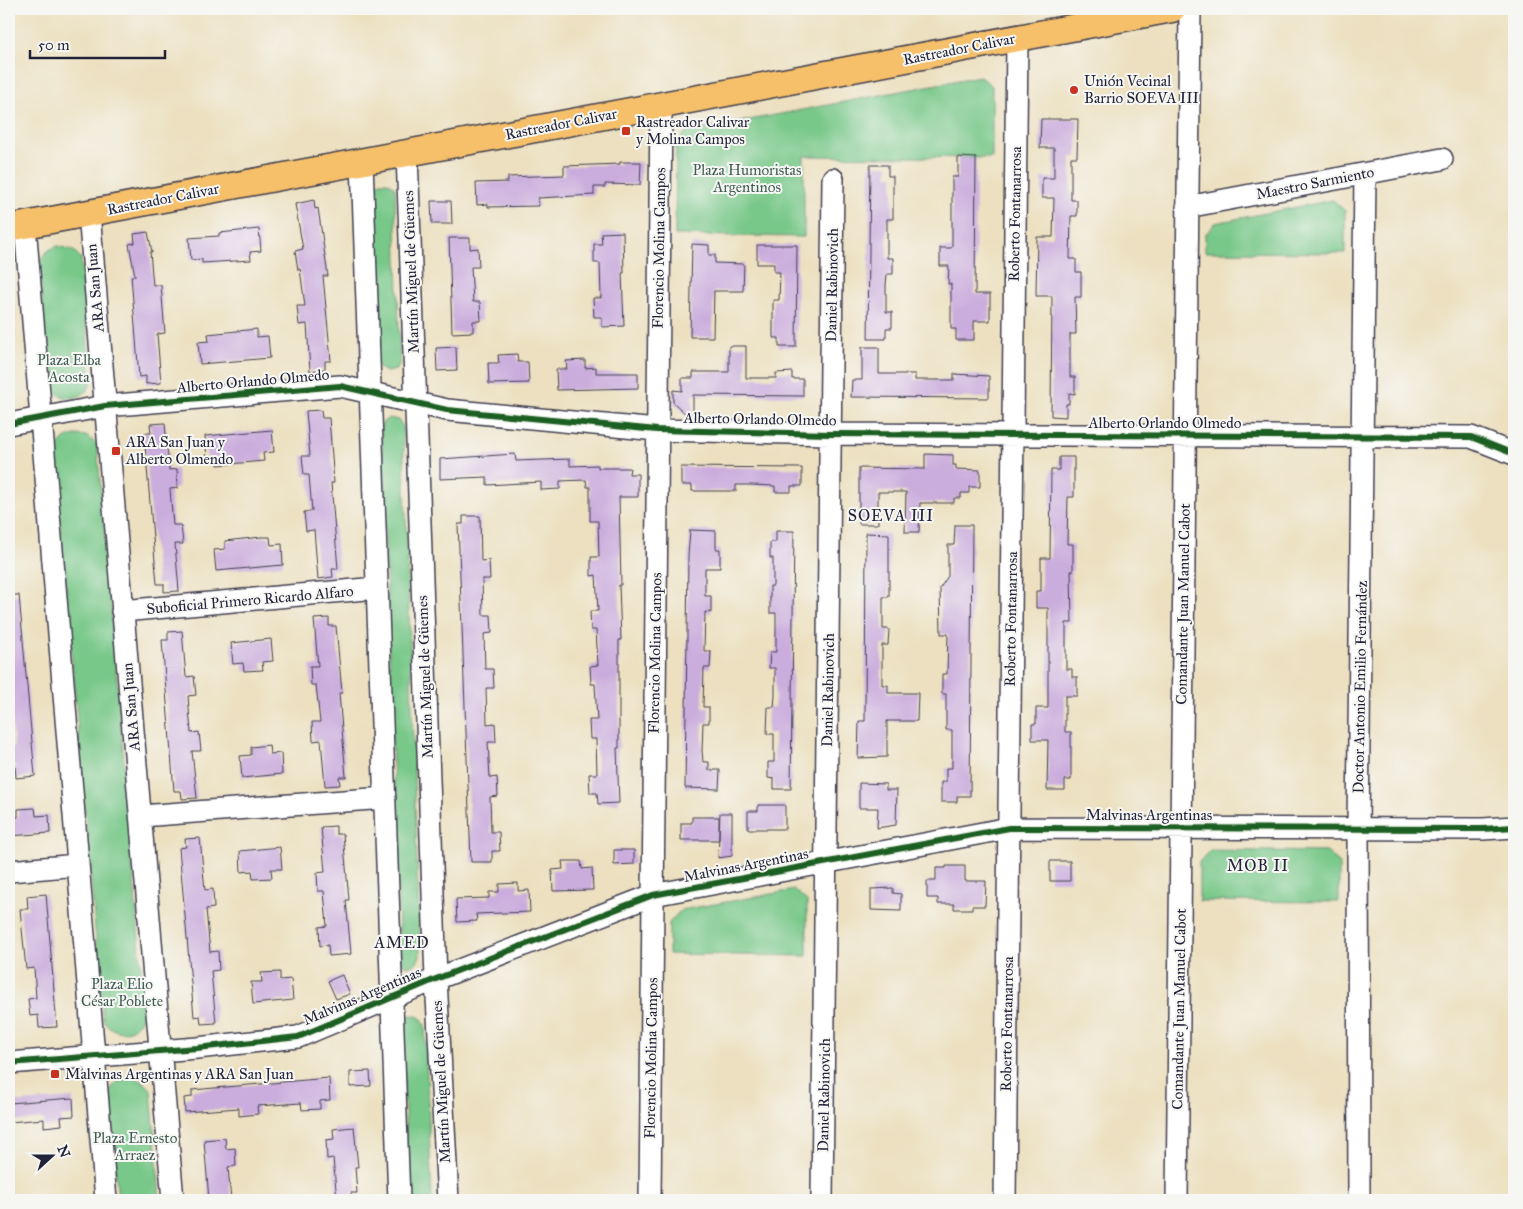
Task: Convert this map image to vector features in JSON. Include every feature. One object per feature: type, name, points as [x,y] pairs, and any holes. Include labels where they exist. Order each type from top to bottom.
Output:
[{"type":"main road","name":"Rastreador Calivar","points":[[17,227],[1172,9]]},
{"type":"street","name":"Comandante Juan Manuel Cabot","points":[[1177,1200],[1190,9]]},
{"type":"street","name":"Roberto Fontanarrosa","points":[[1005,1200],[1017,38]]},
{"type":"street","name":"Florencio Molina Campos","points":[[650,1200],[660,105]]},
{"type":"street","name":"Martín Miguel de Güemes","points":[[407,153],[436,979],[448,1200]]},
{"type":"street","name":"Maestro Sarmiento","points":[[1188,207],[1442,158]]},
{"type":"street","points":[[362,162],[399,1200]]},
{"type":"street","name":"Doctor Antonio Emilio Fernández","points":[[1358,1200],[1358,828],[1365,174]]},
{"type":"street","name":"Daniel Rabinovich","points":[[822,1200],[833,179]]},
{"type":"street","name":"ARA San Juan","points":[[89,213],[173,1200]]},
{"type":"street","points":[[17,227],[41,417],[106,1200]]},
{"type":"street","name":"Alberto Orlando Olmedo","points":[[9,424],[105,406],[340,386],[447,410],[657,430],[830,434],[1471,437],[1514,454]]},
{"type":"street","name":"Suboficial Primero Ricardo Alfaro","points":[[122,611],[377,588]]},
{"type":"street","points":[[141,816],[385,798]]},
{"type":"street","name":"Malvinas Argentinas","points":[[1483,828],[1514,816]]},
{"type":"street","name":"Malvinas Argentinas","points":[[9,1063],[160,1051],[298,1037],[436,979],[653,895],[1009,828],[1514,827]]},
{"type":"street","points":[[9,871],[78,865]]},
{"type":"green space","name":"Plaza Humoristas Argentinos","points":[[980,76],[992,86],[992,158],[804,156],[804,237],[675,235],[676,144],[686,132]]},
{"type":"green space","points":[[380,182],[387,182],[394,186],[395,190],[400,363],[396,370],[387,372],[380,369],[376,361],[374,191],[376,185]]},
{"type":"green space","points":[[1333,200],[1345,211],[1345,253],[1205,252],[1205,235],[1215,223]]},
{"type":"green space","name":"Plaza Elba Acosta","points":[[58,246],[73,250],[81,258],[91,384],[82,395],[72,398],[60,395],[49,388],[39,263],[46,252]]},
{"type":"green space","points":[[389,418],[398,420],[403,426],[420,956],[412,966],[403,964],[400,961],[381,426]]},
{"type":"green space","name":"Plaza Elio César Poblete","points":[[75,435],[86,436],[97,444],[145,1012],[142,1019],[132,1029],[121,1032],[114,1030],[103,1020],[54,452],[58,445],[68,437]]},
{"type":"green space","points":[[1210,850],[1327,852],[1339,863],[1339,902],[1199,901],[1199,862]]},
{"type":"green space","points":[[794,890],[807,901],[807,956],[669,954],[669,923],[681,910]]},
{"type":"green space","points":[[415,1015],[422,1019],[425,1026],[432,1200],[408,1200],[402,1022],[408,1016]]},
{"type":"green space","name":"Plaza Ernesto Arraez","points":[[127,1078],[141,1081],[151,1090],[160,1200],[118,1200],[109,1093],[115,1083]]},
{"type":"building","points":[[1041,119],[1078,119],[1077,157],[1071,157],[1071,200],[1077,200],[1077,216],[1071,216],[1070,259],[1076,259],[1076,272],[1081,272],[1081,297],[1075,297],[1076,334],[1070,334],[1070,377],[1075,377],[1075,394],[1069,393],[1069,404],[1066,404],[1066,417],[1051,416],[1052,296],[1036,296],[1037,237],[1053,237],[1054,198],[1042,198],[1042,178],[1054,178],[1054,148],[1040,148]]},
{"type":"building","points":[[958,157],[976,158],[975,294],[990,294],[990,321],[974,321],[974,340],[956,340],[956,329],[951,329],[951,284],[948,284],[949,266],[940,266],[940,248],[951,248],[952,246],[952,177],[958,177]]},
{"type":"building","points":[[620,162],[641,162],[640,185],[605,184],[605,187],[594,187],[594,195],[538,198],[539,206],[488,207],[488,204],[477,205],[476,183],[508,182],[508,177],[564,175],[564,166],[620,164]]},
{"type":"building","points":[[870,165],[888,165],[888,176],[893,176],[893,219],[887,219],[887,258],[893,258],[893,274],[887,274],[886,285],[886,312],[892,312],[892,328],[886,328],[886,339],[868,339]]},
{"type":"building","points":[[314,200],[315,209],[318,208],[328,276],[323,276],[331,361],[325,361],[325,369],[310,371],[307,324],[299,325],[297,306],[305,306],[300,269],[298,270],[295,251],[303,249],[295,204]]},
{"type":"building","points":[[431,201],[451,201],[452,224],[432,224]]},
{"type":"building","points":[[259,229],[261,251],[250,252],[251,260],[202,263],[202,259],[191,260],[189,238],[219,236],[219,233]]},
{"type":"building","points":[[148,232],[152,252],[150,252],[153,285],[161,285],[165,333],[157,334],[161,383],[146,384],[146,376],[139,377],[131,276],[135,276],[129,244],[135,243],[134,234]]},
{"type":"building","points":[[623,232],[624,326],[602,327],[602,317],[594,317],[593,298],[601,298],[600,263],[594,263],[594,244],[602,244],[601,233]]},
{"type":"building","points":[[449,238],[470,238],[470,249],[478,248],[479,267],[471,267],[473,302],[480,302],[481,321],[473,321],[473,332],[452,333]]},
{"type":"building","points":[[692,244],[709,245],[709,255],[715,255],[715,263],[744,264],[743,291],[714,291],[713,337],[690,337]]},
{"type":"building","points":[[757,245],[797,245],[796,347],[779,347],[779,338],[773,338],[773,300],[779,300],[780,272],[774,272],[774,264],[757,264]]},
{"type":"building","points":[[257,329],[257,337],[268,336],[270,358],[200,364],[198,342],[209,341],[208,334]]},
{"type":"building","points":[[729,346],[746,346],[746,378],[776,378],[776,373],[792,372],[792,379],[803,379],[803,396],[693,395],[693,418],[690,418],[673,402],[673,390],[682,391],[682,378],[693,378],[693,372],[729,372]]},
{"type":"building","points":[[456,347],[457,370],[437,371],[436,348]]},
{"type":"building","points":[[862,347],[879,347],[879,374],[915,374],[915,380],[954,380],[954,374],[989,376],[989,398],[851,397],[852,380],[862,380]]},
{"type":"building","points":[[517,354],[518,362],[528,362],[529,383],[489,384],[488,363],[499,363],[498,355]]},
{"type":"building","points":[[585,360],[585,368],[596,367],[596,373],[638,373],[638,388],[557,390],[556,369],[567,369],[566,361]]},
{"type":"building","points":[[321,410],[322,418],[329,418],[334,483],[331,483],[338,569],[332,569],[333,577],[318,579],[314,530],[306,531],[304,512],[312,511],[309,475],[304,475],[302,456],[310,456],[306,411]]},
{"type":"building","points":[[165,423],[169,470],[177,469],[178,488],[170,489],[173,525],[181,525],[183,544],[175,544],[179,591],[164,592],[164,584],[157,584],[144,433],[151,433],[150,424]]},
{"type":"building","points":[[272,430],[274,452],[263,453],[264,461],[218,465],[217,457],[207,458],[205,436]]},
{"type":"building","points":[[515,454],[516,461],[570,459],[570,466],[598,465],[598,468],[630,468],[629,474],[638,474],[638,497],[619,497],[621,640],[619,640],[619,748],[617,748],[619,803],[598,804],[597,793],[590,793],[589,774],[597,774],[596,739],[590,739],[589,720],[597,720],[595,684],[591,684],[590,666],[598,665],[596,630],[591,630],[590,611],[598,611],[596,575],[591,576],[591,557],[599,557],[598,521],[590,521],[590,487],[587,487],[586,480],[560,481],[560,489],[541,490],[541,482],[487,485],[487,477],[440,479],[440,459]]},
{"type":"building","points":[[925,454],[953,455],[953,465],[956,465],[956,469],[980,470],[980,487],[969,487],[969,493],[961,493],[961,498],[954,498],[954,503],[920,503],[919,532],[905,532],[906,492],[878,492],[878,524],[859,524],[859,468],[925,469]]},
{"type":"building","points":[[1059,457],[1074,457],[1074,497],[1068,497],[1067,544],[1073,544],[1073,571],[1071,571],[1072,623],[1066,623],[1066,669],[1072,669],[1072,677],[1077,677],[1077,696],[1065,696],[1065,732],[1071,732],[1071,780],[1065,780],[1065,790],[1047,790],[1048,740],[1032,740],[1032,724],[1036,724],[1036,708],[1048,708],[1048,608],[1036,608],[1036,591],[1041,591],[1041,558],[1050,558],[1051,470],[1059,470]]},
{"type":"building","points":[[681,467],[802,468],[802,486],[791,486],[791,492],[775,492],[775,486],[750,485],[736,485],[736,491],[692,491],[692,485],[681,485]]},
{"type":"building","points":[[463,516],[480,516],[481,561],[489,560],[490,579],[482,579],[483,615],[491,615],[492,633],[484,634],[485,669],[493,669],[494,688],[486,688],[487,724],[495,723],[496,742],[488,742],[490,778],[497,777],[498,796],[490,797],[491,832],[499,832],[500,851],[492,851],[492,862],[471,862],[458,524],[463,524]]},
{"type":"building","points":[[955,525],[972,525],[970,796],[957,796],[957,802],[941,802],[941,782],[946,782],[946,768],[952,768],[952,730],[946,730],[946,694],[942,694],[942,674],[947,674],[948,634],[941,634],[940,588],[948,576],[948,545],[954,545]]},
{"type":"building","points":[[690,530],[716,531],[716,549],[720,549],[720,568],[705,568],[705,596],[711,596],[711,613],[705,612],[704,651],[711,651],[710,668],[704,668],[703,707],[709,707],[709,723],[703,723],[702,751],[703,762],[709,762],[709,770],[720,770],[719,789],[685,788]]},
{"type":"building","points":[[776,531],[794,531],[791,789],[774,789],[774,779],[768,778],[768,762],[774,762],[774,734],[767,734],[768,707],[774,707],[775,696],[775,668],[769,668],[770,652],[776,652],[776,613],[770,613],[770,586],[773,586],[773,558],[770,558],[770,542],[776,542]]},
{"type":"building","points":[[866,533],[889,534],[889,597],[883,597],[883,629],[889,629],[888,645],[882,645],[882,685],[888,685],[888,693],[918,693],[917,721],[887,721],[887,757],[858,758],[859,721],[865,721]]},
{"type":"building","points":[[270,537],[271,545],[282,544],[283,565],[216,571],[214,550],[225,549],[225,541]]},
{"type":"building","points":[[9,595],[19,595],[35,776],[16,778],[15,765],[9,766],[9,748],[14,747],[11,711],[9,712]]},
{"type":"building","points":[[329,618],[329,626],[336,626],[342,693],[339,693],[346,777],[339,777],[340,785],[325,786],[321,740],[313,741],[312,722],[320,722],[316,685],[311,685],[310,666],[318,666],[314,619]]},
{"type":"building","points":[[182,631],[186,677],[194,676],[196,695],[188,696],[191,733],[199,732],[201,751],[192,751],[197,798],[182,799],[181,791],[174,791],[162,640],[168,640],[168,632]]},
{"type":"building","points":[[271,639],[273,661],[262,662],[263,670],[244,671],[243,663],[233,664],[231,643]]},
{"type":"building","points":[[269,745],[270,754],[281,753],[282,774],[242,778],[240,756],[251,755],[251,747]]},
{"type":"building","points":[[859,783],[886,784],[886,790],[897,790],[896,825],[877,828],[878,808],[859,808]]},
{"type":"building","points":[[758,805],[785,805],[785,829],[748,829],[748,811],[758,811]]},
{"type":"building","points":[[35,808],[36,816],[49,815],[50,833],[9,836],[9,818],[18,817],[18,809]]},
{"type":"building","points":[[720,813],[732,813],[732,856],[718,858]]},
{"type":"building","points":[[692,817],[719,817],[719,840],[681,840],[681,823],[692,823]]},
{"type":"building","points":[[336,826],[336,834],[343,834],[349,900],[346,900],[351,954],[329,956],[328,945],[320,946],[319,927],[327,926],[324,891],[318,891],[317,873],[325,872],[321,827]]},
{"type":"building","points":[[200,838],[205,890],[213,889],[214,908],[206,909],[210,952],[218,951],[219,970],[211,971],[216,1023],[201,1024],[200,1016],[194,1017],[179,848],[186,847],[185,839]]},
{"type":"building","points":[[280,847],[282,869],[271,869],[272,878],[253,879],[252,871],[241,872],[240,851]]},
{"type":"building","points":[[614,850],[634,850],[634,864],[614,865]]},
{"type":"building","points":[[562,861],[581,861],[582,869],[592,868],[593,890],[553,891],[552,870],[563,869]]},
{"type":"building","points":[[1050,861],[1070,861],[1070,881],[1050,881]]},
{"type":"building","points":[[946,866],[965,866],[965,881],[986,881],[985,906],[972,906],[972,909],[954,909],[954,904],[938,904],[938,898],[927,898],[927,881],[936,881],[936,868],[946,868]]},
{"type":"building","points":[[518,883],[518,891],[529,890],[530,912],[476,914],[477,921],[457,922],[456,899],[489,898],[489,892],[499,892],[499,884]]},
{"type":"building","points":[[893,888],[893,893],[901,894],[901,911],[871,910],[871,889]]},
{"type":"building","points":[[46,894],[57,1027],[39,1028],[38,1015],[30,1016],[28,999],[36,998],[34,968],[26,969],[20,909],[28,909],[27,896]]},
{"type":"building","points":[[280,972],[280,980],[291,979],[293,1000],[253,1004],[251,982],[262,982],[261,973]]},
{"type":"building","points":[[342,975],[350,994],[336,999],[328,981]]},
{"type":"building","points":[[370,1071],[371,1086],[350,1087],[350,1072]]},
{"type":"building","points":[[329,1078],[330,1100],[320,1101],[320,1109],[302,1110],[301,1103],[257,1106],[258,1114],[239,1116],[239,1108],[185,1112],[184,1098],[192,1097],[192,1090]]},
{"type":"building","points":[[73,1098],[74,1116],[61,1117],[62,1125],[44,1127],[44,1119],[9,1122],[9,1103]]},
{"type":"building","points":[[354,1127],[358,1167],[355,1167],[357,1193],[351,1193],[351,1200],[337,1200],[333,1158],[327,1159],[326,1140],[334,1139],[333,1129]]},
{"type":"building","points":[[225,1138],[226,1149],[235,1148],[236,1166],[228,1167],[231,1200],[209,1200],[204,1140]]},
{"type":"cycle path","points":[[9,424],[105,406],[340,386],[447,410],[657,430],[830,434],[1471,437],[1514,454]]},
{"type":"cycle path","points":[[9,1063],[197,1048],[298,1037],[436,979],[653,895],[1009,828],[1483,829],[1514,827]]},
{"type":"place","name":"Unión Vecinal Barrio SOEVA III","points":[[1074,90]]},
{"type":"place","name":"Rastreador Calivar y Molina Campos","points":[[626,131]]},
{"type":"place","name":"ARA San Juan y Alberto Olmendo","points":[[116,451]]},
{"type":"place","name":"Malvinas Argentinas y ARA San Juan","points":[[55,1074]]},
{"type":"district","name":"SOEVA III","points":[[891,515]]},
{"type":"district","name":"MOB II","points":[[1258,865]]},
{"type":"district","name":"AMED","points":[[402,942]]}]
